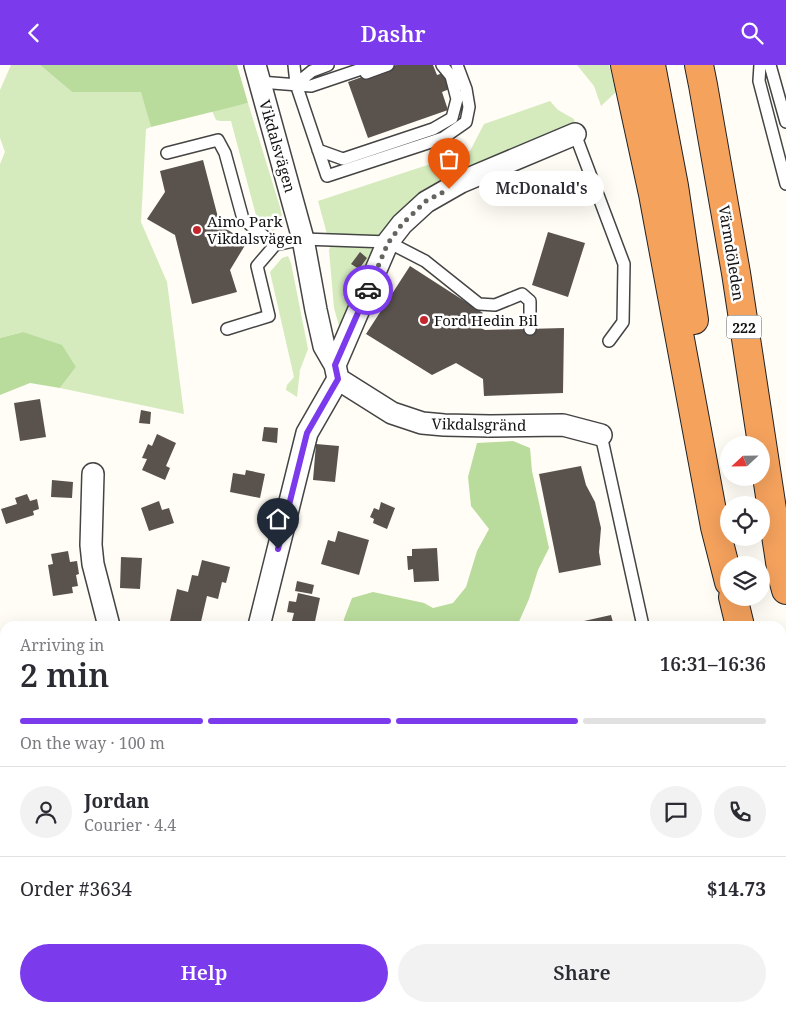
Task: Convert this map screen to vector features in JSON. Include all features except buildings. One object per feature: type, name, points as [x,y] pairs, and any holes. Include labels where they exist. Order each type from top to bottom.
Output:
[{"type":"highway","points":[[626,65],[653,194],[715,527],[722,556]]},
{"type":"highway","points":[[652,65],[674,186],[724,496]]},
{"type":"highway","name":"Värmdöleden","points":[[699,65],[736,273],[782,575],[786,590]]},
{"type":"highway","points":[[735,606],[739,621]]},
{"type":"highway","points":[[743,606],[745,621]]},
{"type":"street","name":"Vikdalsvägen","points":[[258,74],[304,239],[324,346],[337,372]]},
{"type":"street","points":[[260,621],[307,433],[337,372],[388,243],[402,224],[426,201],[461,182],[575,134]]},
{"type":"street","name":"Vikdalsgränd","points":[[337,372],[392,413],[422,423],[490,426],[563,425],[601,435]]},
{"type":"street","points":[[92,474],[91,545],[93,564],[108,621]]},
{"type":"lane","points":[[294,65],[296,84],[327,176],[443,139],[466,122],[468,107],[466,89],[457,65]]},
{"type":"lane","points":[[296,84],[312,71],[328,65]]},
{"type":"lane","points":[[311,86],[373,65]]},
{"type":"lane","points":[[258,74],[296,84],[324,88],[388,65]]},
{"type":"lane","points":[[318,150],[343,159],[433,129],[452,118],[457,99],[451,76],[442,65]]},
{"type":"lane","points":[[760,65],[759,81],[786,185]]},
{"type":"lane","points":[[770,65],[786,122]]},
{"type":"lane","points":[[575,134],[624,264],[623,322],[609,341]]},
{"type":"lane","points":[[167,153],[218,140],[225,153],[243,219],[274,245]]},
{"type":"lane","points":[[227,329],[269,316],[257,266],[274,245],[304,239],[388,243],[425,261],[479,304],[495,305],[522,294],[530,301],[530,329]]},
{"type":"lane","points":[[601,435],[642,621]]},
{"type":"green space","points":[[11,65],[40,65],[72,92],[142,92],[151,127],[146,129],[141,222],[167,282],[184,414],[60,388],[76,367],[23,332],[0,338],[0,164],[5,152],[0,138],[0,90]]},
{"type":"green space","points":[[40,65],[237,65],[248,103],[151,127],[141,92],[72,92]]},
{"type":"green space","points":[[577,65],[609,65],[616,92],[601,106],[594,86]]},
{"type":"green space","points":[[550,101],[558,110],[574,119],[575,125],[382,236],[327,234],[318,201],[470,151],[484,124]]},
{"type":"green space","points":[[248,103],[284,225],[273,231],[258,223],[231,121],[216,120],[212,111]]},
{"type":"green space","points":[[331,245],[355,245],[378,250],[342,325],[339,326],[334,308],[329,250]]},
{"type":"green space","points":[[288,256],[308,349],[300,370],[297,397],[286,390],[287,385],[294,377],[270,272],[282,258]]},
{"type":"green space","points":[[23,332],[62,345],[76,367],[60,388],[30,383],[0,395],[0,338]]},
{"type":"green space","points":[[513,441],[530,448],[532,471],[549,548],[538,570],[529,599],[519,621],[344,621],[352,598],[373,592],[424,603],[433,608],[453,603],[466,587],[477,551],[489,529],[471,506],[468,477],[477,443]]},
{"type":"way so far","points":[[368,290],[388,243],[402,224],[426,201],[449,189]]},
{"type":"place","name":"McDonald's","points":[[449,189]]},
{"type":"place","name":"Aimo Park Vikdalsvägen","points":[[197,230]]},
{"type":"place","name":"Ford Hedin Bil","points":[[424,320]]},
{"type":"route","points":[[278,549],[307,433],[338,379],[335,365],[368,290]]}]
